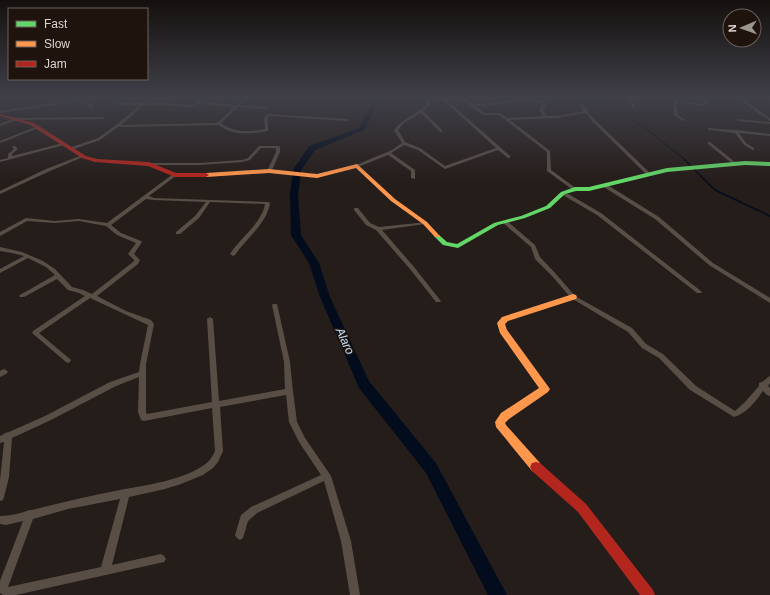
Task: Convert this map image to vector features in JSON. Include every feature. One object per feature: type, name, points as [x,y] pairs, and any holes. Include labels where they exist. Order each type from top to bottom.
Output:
[{"type":"street","points":[[33,125],[39,127],[81,156],[98,161],[181,165],[242,161],[249,159],[260,147],[278,148],[278,152],[269,171]]},
{"type":"street","points":[[70,149],[99,139],[118,126],[202,125]]},
{"type":"street","points":[[220,125],[224,129],[235,132],[267,130],[267,125]]},
{"type":"street","points":[[400,125],[396,130],[404,143],[411,145],[444,168],[499,148]]},
{"type":"street","points":[[435,125],[441,131]]},
{"type":"street","points":[[473,125],[509,157]]},
{"type":"street","points":[[514,125],[549,152],[549,170],[575,189]]},
{"type":"street","points":[[600,125],[649,174]]},
{"type":"street","points":[[0,142],[39,127]]},
{"type":"street","points":[[709,130],[736,131],[770,135]]},
{"type":"street","points":[[736,131],[746,144],[753,149]]},
{"type":"street","points":[[149,164],[175,175],[199,176],[269,171],[318,176],[356,166],[388,153],[404,143]]},
{"type":"street","points":[[709,143],[735,164]]},
{"type":"street","points":[[0,161],[63,144]]},
{"type":"street","points":[[10,158],[10,154],[16,149],[14,147]]},
{"type":"street","points":[[388,153],[413,170],[413,178]]},
{"type":"street","points":[[0,193],[81,156]]},
{"type":"street","points":[[356,166],[382,191],[426,223],[445,244],[458,246],[496,224],[548,207],[563,193],[575,189],[589,189],[667,170],[735,164],[770,164]]},
{"type":"street","points":[[108,225],[175,175]]},
{"type":"street","points":[[604,185],[657,218],[711,264],[770,301]]},
{"type":"street","points":[[563,193],[599,214],[699,292]]},
{"type":"street","points":[[146,197],[154,199],[268,203],[268,207],[256,226],[237,246],[233,254]]},
{"type":"street","points":[[178,233],[197,217],[209,201]]},
{"type":"street","points":[[356,209],[368,224],[378,229],[438,301]]},
{"type":"street","points":[[0,234],[26,219],[55,222],[79,220],[108,225],[119,234],[139,242],[130,254],[137,260],[136,263],[91,296],[35,333],[68,360]]},
{"type":"street","points":[[505,222],[533,246],[537,258],[573,297],[630,330],[644,346],[661,356],[693,388],[731,414],[737,414],[742,411],[762,385],[770,378]]},
{"type":"street","points":[[378,229],[426,223]]},
{"type":"street","points":[[0,250],[9,250],[48,267],[70,289],[81,291],[151,324],[143,373],[142,412],[144,418],[289,391]]},
{"type":"street","points":[[0,271],[26,257]]},
{"type":"street","points":[[22,296],[58,276]]},
{"type":"street","points":[[573,297],[505,319],[501,323],[504,331],[545,389],[505,416],[500,424],[503,431],[539,470],[582,508],[648,595]]},
{"type":"street","points":[[275,305],[287,362],[289,391],[294,422],[299,434],[327,476],[346,541],[355,595]]},
{"type":"street","points":[[0,520],[175,482],[197,474],[211,466],[216,460],[219,452],[210,319]]},
{"type":"street","points":[[0,440],[8,435],[48,418],[122,380],[143,373]]},
{"type":"street","points":[[762,385],[770,393]]},
{"type":"street","points":[[0,497],[5,477],[8,435]]},
{"type":"street","points":[[240,535],[244,518],[254,510],[327,476]]},
{"type":"street","points":[[105,571],[126,493]]},
{"type":"street","points":[[30,514],[2,589],[7,592],[161,559]]},
{"type":"waterway","name":"Alaro","points":[[364,125],[362,129],[312,148],[297,170],[294,195],[296,235],[314,263],[325,297],[364,384],[431,468],[498,595]]},
{"type":"waterway","points":[[641,125],[683,158]]},
{"type":"waterway","points":[[683,158],[715,190],[770,216]]},
{"type":"traffic: fast","points":[[437,236],[445,244],[458,246],[496,224],[523,217],[548,207],[563,193],[575,189],[589,189],[667,170],[745,163],[770,164]]},
{"type":"traffic: slow","points":[[206,175],[269,171],[317,176],[357,166],[393,200],[425,223],[437,236]]},
{"type":"traffic: slow","points":[[536,467],[501,427],[500,422],[505,416],[545,389],[503,331],[501,323],[505,319],[573,297]]},
{"type":"traffic: jam","points":[[33,125],[84,157],[97,161],[149,164],[175,175],[206,175]]},
{"type":"traffic: jam","points":[[536,467],[582,508],[648,595]]}]
